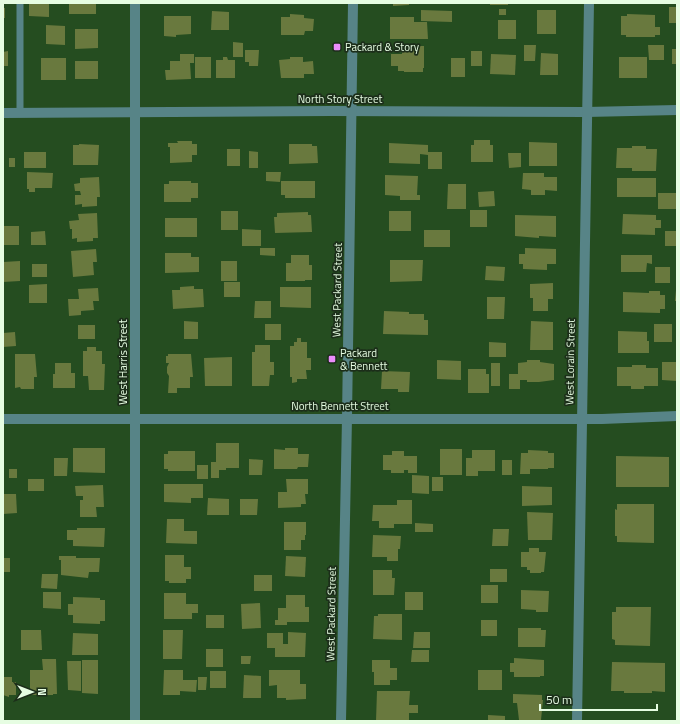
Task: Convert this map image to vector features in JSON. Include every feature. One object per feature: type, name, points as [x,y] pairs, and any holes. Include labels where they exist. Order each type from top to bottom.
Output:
[{"type":"street","name":"West Harris Street","points":[[135,3],[135,721]]},
{"type":"street","name":"West Packard Street","points":[[341,721],[353,3]]},
{"type":"street","name":"West Lorain Street","points":[[577,721],[589,3]]},
{"type":"street","name":"North Story Street","points":[[3,113],[351,111],[586,112],[677,110]]},
{"type":"street","name":"North Bennett Street","points":[[3,419],[581,418],[677,416]]},
{"type":"lane","points":[[20,3],[20,113]]},
{"type":"building","points":[[29,3],[49,3],[49,17],[29,16]]},
{"type":"building","points":[[69,3],[96,3],[96,14],[69,14]]},
{"type":"building","points":[[393,3],[409,3],[409,5],[393,6]]},
{"type":"building","points":[[490,3],[508,3],[508,5],[490,5]]},
{"type":"building","points":[[669,7],[677,7],[677,23],[669,23]]},
{"type":"building","points":[[3,8],[5,8],[5,18],[3,18]]},
{"type":"building","points":[[499,9],[506,9],[506,15],[499,15]]},
{"type":"building","points":[[421,10],[452,11],[452,22],[421,21]]},
{"type":"building","points":[[537,10],[556,10],[556,34],[537,34]]},
{"type":"building","points":[[212,11],[229,12],[229,30],[211,30]]},
{"type":"building","points":[[290,14],[304,15],[304,18],[314,19],[313,31],[305,31],[304,35],[281,35],[281,17],[290,17]]},
{"type":"building","points":[[627,14],[655,15],[655,27],[660,27],[660,35],[655,35],[655,37],[626,37],[626,35],[621,35],[621,16],[627,16]]},
{"type":"building","points":[[164,16],[191,16],[191,34],[176,35],[176,37],[164,36]]},
{"type":"building","points":[[390,17],[414,17],[414,22],[427,22],[428,39],[390,39]]},
{"type":"building","points":[[498,20],[516,20],[516,39],[498,39]]},
{"type":"building","points":[[46,25],[65,26],[65,45],[46,44]]},
{"type":"building","points":[[75,29],[98,29],[98,48],[75,49]]},
{"type":"building","points":[[233,42],[243,43],[243,57],[233,57]]},
{"type":"building","points":[[524,45],[536,45],[535,61],[524,61]]},
{"type":"building","points":[[648,45],[664,45],[664,60],[649,60]]},
{"type":"building","points":[[412,46],[424,46],[423,72],[398,71],[398,66],[391,66],[391,54],[402,54],[402,49],[412,49]]},
{"type":"building","points":[[672,49],[677,49],[677,64],[672,64]]},
{"type":"building","points":[[245,50],[259,50],[258,66],[249,66],[249,62],[245,62]]},
{"type":"building","points":[[8,51],[8,66],[3,66],[3,52]]},
{"type":"building","points":[[471,51],[482,51],[482,66],[471,66]]},
{"type":"building","points":[[541,53],[558,54],[558,75],[540,75]]},
{"type":"building","points":[[180,54],[194,54],[194,63],[190,63],[191,79],[166,80],[165,70],[170,70],[170,61],[180,61]]},
{"type":"building","points":[[491,54],[516,55],[515,75],[490,74]]},
{"type":"building","points":[[195,57],[211,57],[211,78],[195,78]]},
{"type":"building","points":[[223,57],[227,57],[228,60],[235,60],[235,78],[216,78],[216,60],[223,60]]},
{"type":"building","points":[[290,57],[303,57],[303,62],[313,61],[314,74],[304,74],[304,78],[281,78],[279,60],[290,59]]},
{"type":"building","points":[[619,57],[647,57],[647,78],[619,78]]},
{"type":"building","points":[[41,58],[66,58],[66,80],[41,80]]},
{"type":"building","points":[[451,58],[465,58],[465,77],[451,77]]},
{"type":"building","points":[[75,61],[98,61],[98,79],[75,79]]},
{"type":"building","points":[[474,140],[490,140],[490,145],[493,145],[493,162],[471,162],[471,145],[474,145]]},
{"type":"building","points":[[177,141],[192,141],[192,144],[197,144],[197,155],[192,155],[192,162],[170,163],[170,147],[168,147],[168,143],[178,143]]},
{"type":"building","points":[[529,142],[557,143],[557,166],[529,166]]},
{"type":"building","points":[[389,143],[428,145],[428,152],[442,152],[442,169],[428,169],[428,155],[420,154],[420,164],[389,163]]},
{"type":"building","points":[[289,144],[312,144],[312,146],[317,146],[318,163],[289,164]]},
{"type":"building","points":[[73,145],[99,145],[98,165],[73,165]]},
{"type":"building","points":[[632,146],[646,146],[646,149],[657,149],[656,171],[632,171],[632,168],[616,168],[617,148],[632,148]]},
{"type":"building","points":[[227,149],[240,149],[240,166],[227,166]]},
{"type":"building","points":[[249,151],[258,152],[258,168],[249,168]]},
{"type":"building","points":[[24,152],[46,152],[46,168],[24,168]]},
{"type":"building","points":[[508,153],[521,153],[521,167],[509,168]]},
{"type":"building","points":[[9,158],[15,158],[15,167],[9,167]]},
{"type":"building","points":[[27,172],[53,173],[52,188],[35,188],[35,192],[29,192],[29,189],[27,189]]},
{"type":"building","points":[[266,172],[281,172],[280,182],[266,181]]},
{"type":"building","points":[[523,173],[544,173],[544,177],[557,177],[557,191],[545,190],[545,195],[531,195],[531,190],[522,189]]},
{"type":"building","points":[[385,175],[418,176],[417,195],[420,195],[420,200],[400,200],[400,196],[385,195]]},
{"type":"building","points":[[99,177],[100,197],[97,197],[97,206],[82,207],[82,204],[75,205],[75,195],[81,195],[80,191],[75,191],[74,184],[80,183],[80,178]]},
{"type":"building","points":[[617,178],[656,178],[656,197],[617,197]]},
{"type":"building","points":[[169,181],[191,181],[191,183],[198,183],[198,198],[191,198],[191,202],[164,202],[164,184],[169,184]]},
{"type":"building","points":[[281,181],[315,181],[315,198],[285,198],[285,195],[281,195]]},
{"type":"building","points":[[448,184],[466,184],[466,209],[447,209]]},
{"type":"building","points":[[494,191],[495,206],[479,207],[478,192]]},
{"type":"building","points":[[658,193],[677,193],[677,209],[658,209]]},
{"type":"building","points":[[470,210],[487,210],[487,227],[470,227]]},
{"type":"building","points":[[221,211],[238,211],[238,230],[221,230]]},
{"type":"building","points":[[389,211],[411,211],[411,231],[389,231]]},
{"type":"building","points":[[308,212],[308,215],[311,215],[312,232],[275,233],[274,217],[277,217],[277,213]]},
{"type":"building","points":[[97,213],[98,238],[93,238],[93,241],[77,242],[77,238],[72,239],[72,229],[70,229],[69,221],[79,220],[78,214]]},
{"type":"building","points":[[623,214],[656,215],[656,220],[661,220],[661,228],[655,228],[655,235],[622,234]]},
{"type":"building","points":[[515,215],[556,216],[556,237],[539,236],[539,238],[515,236]]},
{"type":"building","points":[[165,218],[197,218],[197,237],[165,237]]},
{"type":"building","points":[[3,226],[19,226],[19,245],[3,245]]},
{"type":"building","points":[[242,229],[261,230],[261,246],[242,246]]},
{"type":"building","points":[[424,230],[450,230],[450,247],[424,247]]},
{"type":"building","points":[[45,231],[46,245],[31,245],[31,232]]},
{"type":"building","points":[[665,231],[677,231],[677,246],[665,246]]},
{"type":"building","points":[[260,248],[275,248],[275,256],[260,255]]},
{"type":"building","points":[[525,248],[556,249],[556,264],[547,264],[547,270],[523,269],[523,264],[519,264],[519,254],[525,254]]},
{"type":"building","points":[[96,249],[97,262],[93,262],[94,275],[73,277],[71,251]]},
{"type":"building","points":[[165,253],[191,253],[191,257],[199,257],[199,272],[165,273]]},
{"type":"building","points":[[291,255],[309,255],[309,265],[312,265],[312,280],[286,281],[286,263],[291,263]]},
{"type":"building","points":[[621,255],[652,255],[652,264],[647,263],[646,272],[621,272]]},
{"type":"building","points":[[390,260],[423,260],[422,281],[390,282]]},
{"type":"building","points":[[20,261],[20,281],[3,282],[3,262]]},
{"type":"building","points":[[221,261],[237,261],[237,281],[221,281]]},
{"type":"building","points":[[32,264],[47,264],[47,277],[32,277]]},
{"type":"building","points":[[486,266],[505,267],[504,281],[485,280]]},
{"type":"building","points":[[655,267],[670,267],[670,283],[655,283]]},
{"type":"building","points":[[224,282],[240,282],[240,297],[224,297]]},
{"type":"building","points":[[553,283],[553,299],[548,299],[548,311],[533,311],[533,298],[530,298],[530,284]]},
{"type":"building","points":[[47,284],[47,303],[29,303],[29,285]]},
{"type":"building","points":[[194,286],[194,289],[203,289],[204,307],[173,309],[172,290],[180,290],[180,287]]},
{"type":"building","points":[[280,287],[311,287],[311,308],[280,307]]},
{"type":"building","points":[[98,288],[99,301],[93,301],[94,310],[81,311],[81,315],[69,316],[68,299],[79,299],[78,289]]},
{"type":"building","points":[[676,290],[677,301],[675,301]]},
{"type":"building","points":[[649,291],[660,291],[660,295],[665,295],[665,309],[660,309],[660,313],[623,312],[623,292],[649,293]]},
{"type":"building","points":[[487,297],[505,297],[504,319],[487,319]]},
{"type":"building","points":[[255,301],[271,301],[271,318],[254,318]]},
{"type":"building","points":[[384,311],[424,314],[424,320],[428,320],[428,335],[383,334]]},
{"type":"building","points":[[184,321],[198,322],[198,339],[184,339]]},
{"type":"building","points":[[531,321],[553,322],[553,350],[530,350]]},
{"type":"building","points":[[265,324],[281,324],[281,340],[265,340]]},
{"type":"building","points":[[654,324],[672,324],[672,342],[654,342]]},
{"type":"building","points":[[78,325],[95,325],[95,339],[78,339]]},
{"type":"building","points":[[618,331],[647,332],[649,353],[618,353]]},
{"type":"building","points":[[15,332],[16,346],[3,347],[3,333]]},
{"type":"building","points":[[297,338],[301,338],[301,342],[307,342],[307,358],[311,358],[311,370],[306,370],[307,379],[297,379],[297,382],[292,383],[292,377],[290,377],[290,346],[294,346],[294,342],[297,342]]},
{"type":"building","points":[[489,342],[506,343],[506,357],[489,357]]},
{"type":"building","points":[[255,345],[270,345],[270,362],[274,362],[274,375],[270,375],[269,386],[252,386],[252,352],[255,352]]},
{"type":"building","points":[[87,347],[96,347],[96,351],[102,351],[102,364],[105,364],[104,390],[89,390],[88,376],[83,376],[83,351],[87,351]]},
{"type":"building","points":[[15,354],[35,354],[37,377],[34,377],[34,389],[21,389],[20,387],[15,388]]},
{"type":"building","points":[[168,354],[191,354],[193,377],[190,377],[190,388],[177,388],[177,393],[168,393],[169,376],[167,373],[167,367],[169,363],[166,363],[166,356],[168,356]]},
{"type":"building","points":[[232,357],[232,386],[205,386],[204,358]]},
{"type":"building","points":[[437,360],[461,361],[461,380],[437,379]]},
{"type":"building","points":[[527,360],[540,360],[540,362],[554,364],[554,380],[527,382],[527,380],[520,380],[520,389],[509,389],[509,374],[518,374],[518,363],[527,362]]},
{"type":"building","points":[[662,362],[677,362],[677,381],[662,380]]},
{"type":"building","points":[[55,363],[71,363],[71,373],[75,373],[75,388],[53,388]]},
{"type":"building","points":[[491,363],[500,363],[500,386],[491,386]]},
{"type":"building","points":[[632,365],[646,365],[646,368],[658,368],[658,386],[644,386],[644,389],[631,389],[631,386],[617,386],[617,367],[632,367]]},
{"type":"building","points":[[468,369],[486,369],[486,374],[489,374],[489,393],[468,393]]},
{"type":"building","points":[[382,371],[410,372],[409,392],[398,392],[398,389],[381,389]]},
{"type":"building","points":[[216,443],[239,443],[239,468],[226,468],[226,470],[219,470],[219,478],[211,478],[211,462],[216,462]]},
{"type":"building","points":[[73,448],[105,448],[105,473],[73,472]]},
{"type":"building","points":[[285,448],[298,448],[298,454],[309,454],[308,467],[298,467],[297,469],[274,469],[274,449],[285,450]]},
{"type":"building","points":[[440,449],[462,449],[462,475],[440,475]]},
{"type":"building","points":[[472,450],[495,450],[495,471],[478,471],[478,476],[466,476],[466,458],[472,458]]},
{"type":"building","points":[[528,450],[548,451],[548,453],[554,453],[554,468],[530,469],[530,474],[520,474],[521,453],[528,453]]},
{"type":"building","points":[[168,451],[195,451],[195,471],[168,471],[168,469],[164,469],[164,454],[168,454]]},
{"type":"building","points":[[392,451],[404,451],[404,456],[417,456],[417,473],[408,473],[408,470],[404,470],[404,473],[391,473],[391,470],[383,470],[383,455],[392,455]]},
{"type":"building","points":[[616,456],[669,457],[669,487],[616,487]]},
{"type":"building","points":[[54,458],[68,458],[67,476],[54,476]]},
{"type":"building","points":[[249,459],[263,460],[262,475],[249,475]]},
{"type":"building","points":[[502,460],[512,460],[512,475],[502,475]]},
{"type":"building","points":[[197,465],[208,465],[208,479],[197,479]]},
{"type":"building","points":[[9,469],[17,469],[17,478],[9,478]]},
{"type":"building","points":[[412,475],[429,476],[429,494],[412,493]]},
{"type":"building","points":[[432,477],[443,477],[443,491],[432,491]]},
{"type":"building","points":[[28,479],[44,479],[44,491],[28,491]]},
{"type":"building","points":[[286,479],[308,479],[308,494],[305,494],[306,504],[301,504],[301,507],[278,508],[278,492],[287,492]]},
{"type":"building","points":[[164,484],[203,484],[203,498],[191,498],[191,503],[164,502]]},
{"type":"building","points":[[103,485],[104,507],[96,507],[97,517],[80,517],[80,500],[83,500],[83,496],[76,496],[75,486]]},
{"type":"building","points":[[522,486],[552,487],[552,505],[522,506]]},
{"type":"building","points":[[3,494],[16,494],[17,513],[3,514]]},
{"type":"building","points":[[208,498],[229,499],[229,515],[207,515]]},
{"type":"building","points":[[240,499],[258,499],[257,515],[240,515]]},
{"type":"building","points":[[397,500],[412,500],[412,524],[394,524],[394,528],[379,528],[379,521],[372,521],[373,505],[397,505]]},
{"type":"building","points":[[617,504],[654,504],[654,543],[617,542],[617,536],[615,536],[615,509],[617,510]]},
{"type":"building","points":[[527,512],[553,513],[552,540],[528,540]]},
{"type":"building","points":[[167,519],[184,519],[184,531],[197,531],[197,544],[166,543]]},
{"type":"building","points":[[284,522],[306,522],[306,535],[305,540],[301,540],[301,550],[284,550]]},
{"type":"building","points":[[415,523],[433,524],[433,532],[415,532]]},
{"type":"building","points":[[77,528],[105,528],[104,547],[73,546],[73,540],[67,540],[67,530],[77,530]]},
{"type":"building","points":[[493,529],[509,529],[508,546],[492,546]]},
{"type":"building","points":[[373,535],[401,536],[400,549],[398,549],[398,561],[387,561],[387,557],[372,557]]},
{"type":"building","points":[[529,548],[539,548],[539,552],[546,552],[544,572],[530,573],[530,570],[527,570],[527,567],[521,567],[521,552],[529,552]]},
{"type":"building","points":[[165,555],[184,555],[184,567],[191,567],[191,579],[186,579],[186,583],[169,583],[169,581],[165,581]]},
{"type":"building","points":[[59,556],[100,558],[99,572],[89,572],[88,578],[61,575],[61,560],[59,560]]},
{"type":"building","points":[[286,556],[306,557],[305,577],[285,576]]},
{"type":"building","points":[[3,558],[10,558],[10,572],[3,572]]},
{"type":"building","points":[[490,569],[507,569],[507,582],[490,582]]},
{"type":"building","points":[[373,570],[392,570],[392,578],[395,578],[394,595],[373,595]]},
{"type":"building","points":[[42,574],[58,574],[57,589],[41,588]]},
{"type":"building","points":[[254,575],[272,575],[272,591],[254,591]]},
{"type":"building","points":[[481,585],[498,585],[498,603],[481,603]]},
{"type":"building","points":[[521,590],[549,591],[548,612],[536,612],[536,610],[521,609]]},
{"type":"building","points":[[43,592],[61,592],[61,609],[43,608]]},
{"type":"building","points":[[405,592],[423,592],[423,610],[405,610]]},
{"type":"building","points":[[164,593],[186,593],[186,604],[198,604],[198,613],[192,613],[192,619],[164,619]]},
{"type":"building","points":[[286,595],[305,595],[305,607],[309,607],[309,622],[287,622],[287,625],[275,625],[275,620],[278,620],[278,608],[286,608]]},
{"type":"building","points":[[73,597],[100,598],[100,600],[105,600],[105,621],[100,621],[100,624],[73,623],[73,615],[68,615],[68,604],[73,604]]},
{"type":"building","points":[[260,603],[261,628],[242,629],[241,604]]},
{"type":"building","points":[[616,607],[651,607],[650,646],[615,645],[615,640],[612,639],[612,612],[616,612]]},
{"type":"building","points":[[378,614],[402,614],[402,640],[373,639],[374,616],[378,616]]},
{"type":"building","points":[[206,615],[224,615],[224,628],[206,628]]},
{"type":"building","points":[[481,620],[497,620],[497,636],[481,636]]},
{"type":"building","points":[[518,628],[541,628],[541,630],[546,630],[545,647],[518,647]]},
{"type":"building","points":[[21,630],[41,630],[42,650],[21,650]]},
{"type":"building","points":[[163,630],[183,630],[182,659],[163,659]]},
{"type":"building","points":[[288,632],[306,633],[305,657],[275,657],[275,648],[267,648],[267,633],[283,633],[283,644],[288,644]]},
{"type":"building","points":[[414,632],[430,632],[430,648],[413,648]]},
{"type":"building","points":[[73,633],[98,634],[98,655],[72,655]]},
{"type":"building","points":[[206,649],[223,649],[223,667],[206,667]]},
{"type":"building","points":[[412,650],[429,650],[429,662],[411,662]]},
{"type":"building","points":[[241,656],[251,656],[250,664],[241,664]]},
{"type":"building","points":[[514,658],[544,660],[544,676],[514,677],[514,672],[510,672],[510,663],[514,663]]},
{"type":"building","points":[[42,659],[56,659],[57,694],[30,695],[30,670],[43,670]]},
{"type":"building","points":[[82,660],[98,660],[98,694],[82,693]]},
{"type":"building","points":[[372,660],[390,660],[390,668],[397,668],[397,680],[390,680],[390,685],[374,685]]},
{"type":"building","points":[[67,661],[81,661],[81,691],[68,690]]},
{"type":"building","points":[[612,662],[665,663],[665,692],[652,691],[652,693],[624,693],[624,691],[611,691]]},
{"type":"building","points":[[164,670],[183,670],[183,680],[197,680],[196,692],[180,691],[180,695],[163,695]]},
{"type":"building","points":[[269,670],[300,670],[300,684],[306,684],[306,699],[286,700],[286,698],[277,698],[277,685],[269,686]]},
{"type":"building","points":[[478,670],[502,670],[502,690],[478,690]]},
{"type":"building","points":[[210,671],[226,671],[226,688],[210,688]]},
{"type":"building","points":[[244,675],[261,676],[261,698],[243,698]]},
{"type":"building","points":[[3,677],[12,677],[12,682],[16,682],[16,695],[9,695],[9,697],[3,695]]},
{"type":"building","points":[[198,677],[207,677],[206,690],[198,690]]},
{"type":"building","points":[[377,691],[410,691],[409,705],[418,705],[418,713],[409,713],[409,721],[376,721]]},
{"type":"building","points":[[513,694],[542,695],[541,720],[519,720],[517,703],[513,703]]},
{"type":"building","points":[[488,715],[505,716],[505,721],[488,721]]},
{"type":"place","name":"Packard & Story","points":[[337,47]]},
{"type":"place","name":"Packard & Bennett","points":[[332,359]]}]
